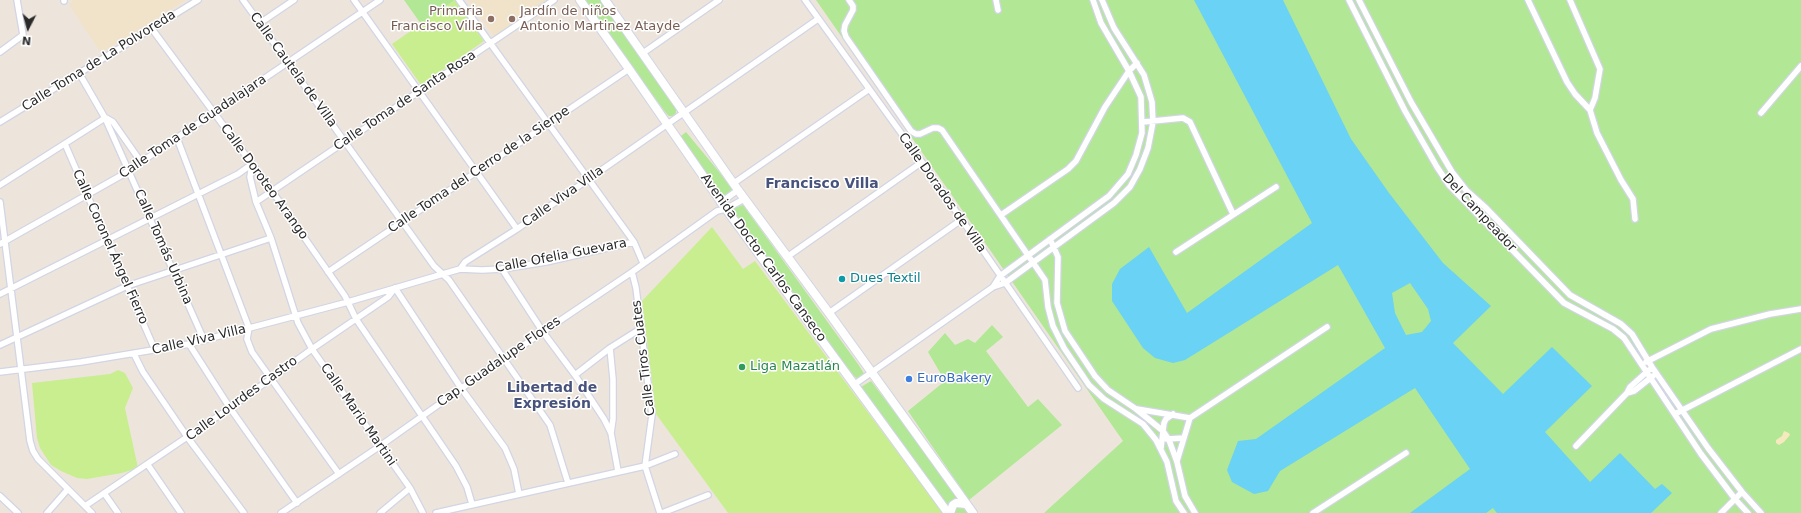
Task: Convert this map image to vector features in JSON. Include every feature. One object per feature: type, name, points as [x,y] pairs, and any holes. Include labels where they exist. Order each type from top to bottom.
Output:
[{"type":"main road","name":"Avenida Doctor Carlos Canseco","points":[[580,0],[726,209],[949,513]]},
{"type":"main road","name":"Avenida Doctor Carlos Canseco","points":[[605,0],[744,199],[829,312],[973,513]]},
{"type":"main road","points":[[949,513],[953,505],[956,503],[966,504]]},
{"type":"street","points":[[0,52],[23,35],[17,0]]},
{"type":"street","name":"Calle Toma de La Polvoreda","points":[[0,122],[198,0]]},
{"type":"street","name":"Calle Cautela de Villa","points":[[243,0],[434,266],[449,280],[550,425],[568,483]]},
{"type":"street","points":[[260,23],[294,0]]},
{"type":"street","points":[[354,0],[517,229]]},
{"type":"street","name":"Calle Toma de Guadalajara","points":[[3,243],[129,171],[380,0]]},
{"type":"street","points":[[459,0],[634,242],[643,263]]},
{"type":"street","name":"Calle Toma de Santa Rosa","points":[[256,202],[554,0]]},
{"type":"street","points":[[643,53],[719,0]]},
{"type":"street","name":"Calle Dorados de Villa","points":[[805,0],[868,90],[922,162],[1078,388]]},
{"type":"street","points":[[849,0],[853,6],[853,10],[845,25],[844,31],[846,37],[911,130],[916,134],[920,134],[933,128],[942,130],[1045,280],[1047,286],[1048,307],[1053,326],[1064,348],[1089,385],[1104,399],[1136,418],[1150,432],[1161,448],[1167,462],[1176,500],[1184,513]]},
{"type":"street","points":[[996,0],[998,10]]},
{"type":"street","points":[[993,287],[1000,276],[1109,196],[1123,181],[1136,155],[1142,133],[1141,97],[1129,71],[1101,23],[1093,0]]},
{"type":"street","points":[[855,384],[993,287],[1005,283],[1054,248],[1114,203],[1130,187],[1144,159],[1153,122],[1152,102],[1144,75],[1114,28],[1102,0]]},
{"type":"street","name":"Del Campeador","points":[[1349,0],[1405,111],[1437,167],[1450,185],[1564,303],[1613,329],[1624,338],[1701,454],[1735,499],[1748,513]]},
{"type":"street","name":"Del Campeador","points":[[1359,0],[1381,46],[1430,136],[1452,172],[1466,190],[1485,207],[1570,296],[1604,313],[1621,324],[1632,334],[1652,367],[1708,448],[1742,492],[1761,513]]},
{"type":"street","points":[[1528,0],[1567,82],[1575,94],[1590,110],[1598,133],[1621,180],[1634,199],[1635,219]]},
{"type":"street","points":[[1570,0],[1600,69],[1595,98],[1590,110]]},
{"type":"street","points":[[683,113],[818,19]]},
{"type":"street","name":"Calle Doroteo Arango","points":[[152,29],[252,164],[328,272],[348,302],[356,319],[456,466],[467,487],[472,504]]},
{"type":"street","points":[[1373,50],[1381,46]]},
{"type":"street","points":[[1001,215],[1068,169],[1076,161],[1105,108],[1129,71],[1137,63]]},
{"type":"street","points":[[1761,113],[1801,66]]},
{"type":"street","name":"Calle Toma del Cerro de la Sierpe","points":[[328,272],[629,69]]},
{"type":"street","points":[[79,73],[105,118],[113,122],[141,162]]},
{"type":"street","points":[[721,201],[736,187],[868,90]]},
{"type":"street","name":"Calle Viva Villa","points":[[460,269],[466,262],[517,229],[683,113]]},
{"type":"street","points":[[0,185],[105,118]]},
{"type":"street","name":"Calle Tomás Urbina","points":[[105,118],[204,340]]},
{"type":"street","points":[[1142,122],[1184,118],[1190,122],[1234,214]]},
{"type":"street","points":[[177,138],[250,328],[247,339],[252,352],[339,474]]},
{"type":"street","name":"Calle Coronel Ángel Fierro","points":[[65,144],[155,350]]},
{"type":"street","points":[[788,257],[922,162]]},
{"type":"street","points":[[0,294],[238,174],[252,164]]},
{"type":"street","name":"Calle Mario Martini","points":[[252,164],[250,177],[256,202],[271,238],[298,323],[312,349],[410,488],[422,513]]},
{"type":"street","points":[[1176,252],[1276,187]]},
{"type":"street","name":"Cap. Guadalupe Flores","points":[[281,513],[380,446],[503,359],[632,272],[716,211],[726,209],[744,199]]},
{"type":"street","name":"Cap. Guadalupe Flores","points":[[716,211],[721,201]]},
{"type":"street","points":[[0,202],[3,243],[18,337],[30,441],[33,451],[38,459],[92,513]]},
{"type":"street","points":[[829,312],[961,220]]},
{"type":"street","points":[[0,345],[127,286],[271,238]]},
{"type":"street","points":[[1050,239],[1058,257],[1057,303],[1060,316],[1071,342],[1095,376],[1108,390],[1136,409],[1169,440],[1177,462],[1185,496],[1195,513]]},
{"type":"street","name":"Calle Ofelia Guevara","points":[[395,288],[460,269],[502,269],[546,262],[634,242]]},
{"type":"street","points":[[502,269],[543,332],[575,375],[604,418],[611,433],[618,471]]},
{"type":"street","name":"Calle Tiros Cuates","points":[[632,272],[636,288],[652,415],[645,466],[661,513]]},
{"type":"street","points":[[1047,286],[1057,284]]},
{"type":"street","points":[[395,288],[461,388],[505,448],[514,469],[519,494]]},
{"type":"street","name":"Calle Viva Villa","points":[[0,372],[134,354],[189,344],[395,288]]},
{"type":"street","name":"Calle Lourdes Castro","points":[[85,506],[188,438],[312,349],[388,297],[395,288]]},
{"type":"street","points":[[1643,365],[1649,360],[1711,329],[1770,314],[1801,309]]},
{"type":"street","points":[[1599,321],[1604,313]]},
{"type":"street","points":[[1177,462],[1190,418],[1327,327]]},
{"type":"street","points":[[575,375],[610,348],[640,329]]},
{"type":"street","points":[[189,344],[230,408],[297,503]]},
{"type":"street","points":[[610,348],[613,379],[613,419],[611,433]]},
{"type":"street","points":[[1675,414],[1801,350]]},
{"type":"street","points":[[134,354],[143,372],[188,438],[244,513]]},
{"type":"street","points":[[1576,446],[1627,393],[1634,391],[1649,374],[1652,367]]},
{"type":"street","points":[[1649,374],[1656,373]]},
{"type":"street","points":[[1136,409],[1190,418]]},
{"type":"street","points":[[1161,448],[1162,435],[1166,419],[1173,414]]},
{"type":"street","points":[[1150,432],[1162,435]]},
{"type":"street","points":[[1169,440],[1184,438]]},
{"type":"street","points":[[1701,454],[1708,448]]},
{"type":"street","points":[[1313,513],[1406,453]]},
{"type":"street","points":[[436,513],[645,466],[676,454]]},
{"type":"street","points":[[148,465],[181,513]]},
{"type":"street","points":[[380,513],[410,488]]},
{"type":"street","points":[[47,513],[68,489]]},
{"type":"street","points":[[1721,513],[1742,492]]},
{"type":"street","points":[[104,493],[118,513]]},
{"type":"street","points":[[661,513],[708,495]]},
{"type":"street","points":[[0,496],[18,513]]},
{"type":"shaded area","points":[[73,0],[186,0],[101,53],[69,5]]},
{"type":"shaded area","points":[[468,0],[549,0],[495,38]]},
{"type":"green space","points":[[404,0],[455,0],[421,24]]},
{"type":"green space","points":[[455,0],[484,41],[421,85],[392,44]]},
{"type":"green space","points":[[582,0],[600,0],[676,109],[676,113],[673,116],[669,116],[666,113]]},
{"type":"green space","points":[[816,0],[1801,0],[1801,513],[1044,513],[1123,441]]},
{"type":"green space","points":[[686,132],[734,192],[722,198],[677,139]]},
{"type":"green space","points":[[743,205],[865,375],[859,379],[855,377],[846,367],[730,209]]},
{"type":"green space","name":"Liga Mazatlán","points":[[712,227],[743,269],[755,261],[943,513],[728,513],[656,414],[642,301]]},
{"type":"green space","points":[[992,325],[1003,337],[986,351],[1028,407],[1038,399],[1062,425],[969,500],[908,411],[945,381],[928,352],[945,333],[955,345],[968,339],[975,343]]},
{"type":"green space","points":[[118,370],[125,373],[133,388],[125,408],[138,468],[122,473],[87,479],[77,478],[51,465],[40,448],[37,438],[32,383],[110,374]]},
{"type":"green space","points":[[871,381],[970,513],[953,513],[859,388]]},
{"type":"sand","points":[[1784,431],[1790,435],[1779,445],[1776,443],[1776,440],[1782,436]]},
{"type":"water","points":[[1194,0],[1283,0],[1351,139],[1389,193],[1443,263],[1491,306],[1453,343],[1503,394],[1552,347],[1592,386],[1545,432],[1590,482],[1620,453],[1655,489],[1662,484],[1672,493],[1651,513],[1497,513],[1493,508],[1486,513],[1410,513],[1470,469],[1415,388],[1280,471],[1268,491],[1254,494],[1232,482],[1227,470],[1238,441],[1256,439],[1385,348],[1338,265],[1185,360],[1173,363],[1155,358],[1143,348],[1112,301],[1112,284],[1120,269],[1149,247],[1187,313],[1312,223]],"holes":[[[1410,283],[1428,309],[1431,321],[1422,332],[1406,335],[1395,313],[1392,293]]]},
{"type":"place","name":"Primaria Francisco Villa","points":[[491,19]]},
{"type":"place","name":"Jardín de niños Antonio Martinez Atayde","points":[[512,19]]},
{"type":"place","name":"Dues Textil","points":[[842,279]]},
{"type":"place","name":"Liga Mazatlán","points":[[742,367]]},
{"type":"place","name":"EuroBakery","points":[[909,379]]},
{"type":"district","name":"Francisco Villa","points":[[822,184]]},
{"type":"district","name":"Libertad de Expresión","points":[[552,396]]}]
